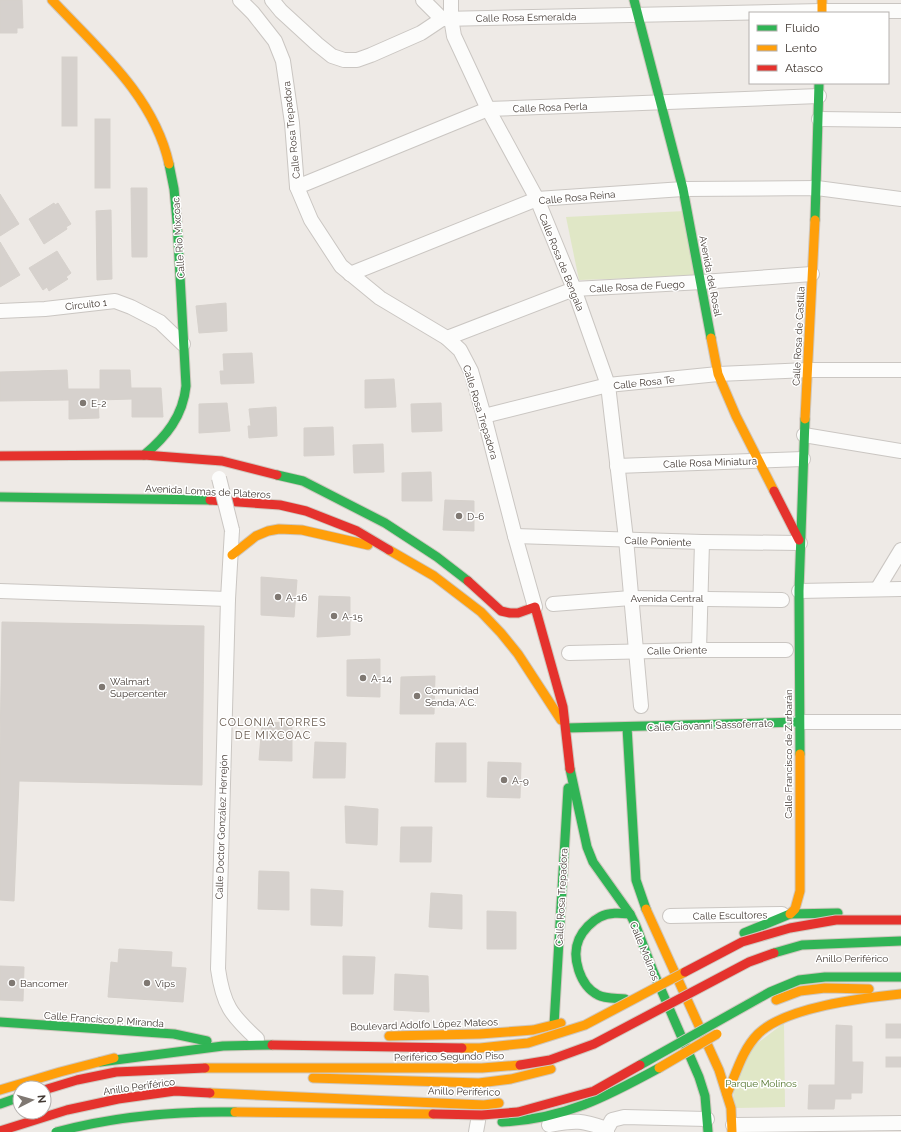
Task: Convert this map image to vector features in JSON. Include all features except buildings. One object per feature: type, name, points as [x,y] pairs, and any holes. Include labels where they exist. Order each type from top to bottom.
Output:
[{"type":"main road","name":"Calle Río Mixcoac","points":[[52,0],[127,81],[157,128],[166,153],[174,189],[177,215],[186,378],[185,399],[172,428],[162,441],[144,455]]},
{"type":"main road","name":"Avenida del Rosal","points":[[634,0],[683,189],[702,282],[718,374],[736,416],[760,460],[800,543]]},
{"type":"main road","name":"Calle Rosa de Castilla","points":[[799,590],[804,435],[817,188],[819,90]]},
{"type":"main road","points":[[1,461],[11,456],[144,455],[222,461],[303,481],[385,523],[438,557],[465,578],[501,611],[516,614],[535,607]]},
{"type":"main road","name":"Avenida Lomas de Plateros","points":[[1,492],[10,497],[193,499],[280,505],[306,511],[357,530],[434,576],[481,612],[518,654],[566,728]]},
{"type":"main road","points":[[232,555],[245,542],[261,533],[282,528],[305,530],[394,553]]},
{"type":"main road","name":"Calle Francisco de Zurbarán","points":[[790,914],[795,909],[800,892],[799,590]]},
{"type":"main road","name":"Calle Rosa Trepadora","points":[[535,607],[560,691],[566,728]]},
{"type":"main road","name":"Calle Giovanni Sassoferrato","points":[[566,728],[799,722]]},
{"type":"main road","name":"Calle Molinos","points":[[627,727],[636,880],[643,903],[719,1070],[727,1094],[733,1128]]},
{"type":"main road","name":"Calle Molinos","points":[[566,728],[570,769],[587,847],[593,862],[630,914],[636,926],[653,971],[699,1077],[705,1096],[708,1125]]},
{"type":"main road","name":"Calle Rosa Trepadora","points":[[554,1025],[564,844],[570,769]]},
{"type":"main road","name":"Boulevard Adolfo López Mateos","points":[[377,1036],[466,1035],[533,1030],[591,1016],[629,997],[741,934],[790,914],[901,912]]},
{"type":"main road","points":[[629,997],[599,996],[588,990],[580,975],[576,957],[579,939],[589,925],[601,916],[613,913],[630,914]]},
{"type":"main road","points":[[100,1062],[223,1046],[272,1045],[480,1048],[528,1043],[585,1025],[742,942],[790,928],[836,920],[901,920]]},
{"type":"main road","name":"Periférico Segundo Piso","points":[[52,1088],[77,1080],[116,1072],[169,1069],[223,1067],[482,1068],[509,1067],[544,1062],[570,1054],[594,1044],[749,962],[784,948],[802,945],[901,941]]},
{"type":"main road","name":"Anillo Periférico","points":[[591,1055],[705,991],[752,967],[786,955],[826,951],[871,951]]},
{"type":"main road","name":"Anillo Periférico","points":[[848,968],[901,969]]},
{"type":"main road","points":[[56,1132],[91,1123],[122,1118],[191,1112],[482,1115],[518,1112],[594,1091],[770,992],[798,980],[825,977],[901,977]]},
{"type":"main road","points":[[552,1093],[589,1084],[764,985]]},
{"type":"main road","points":[[768,1005],[774,1001],[800,991],[825,988],[901,989]]},
{"type":"main road","points":[[727,1094],[748,1046],[759,1033],[774,1023],[801,1012],[834,1004],[876,996],[901,994]]},
{"type":"main road","name":"Calle Francisco P. Miranda","points":[[0,1022],[174,1034],[207,1041]]},
{"type":"main road","points":[[96,1132],[146,1121],[185,1117],[350,1120],[477,1127],[521,1122],[560,1114],[597,1101],[659,1068],[726,1029]]},
{"type":"main road","name":"Boulevard Adolfo López Mateos","points":[[0,1090],[143,1050],[168,1046],[207,1041],[347,1037]]},
{"type":"main road","name":"Anillo Periférico","points":[[126,1081],[142,1078],[223,1075],[480,1083],[511,1079],[563,1066]]},
{"type":"main road","name":"Anillo Periférico","points":[[0,1131],[67,1110],[118,1099],[175,1091],[484,1104],[509,1102]]},
{"type":"main road","points":[[190,1092],[220,1118]]},
{"type":"main road","points":[[350,1120],[383,1099]]},
{"type":"main road","points":[[0,1104],[12,1100]]},
{"type":"street","points":[[240,0],[262,24],[276,5],[332,56],[344,60],[357,60],[371,55],[421,33],[447,19],[423,0]]},
{"type":"street","name":"Calle Rosa de Bengala","points":[[451,0],[447,19],[488,109],[537,199],[574,289],[608,385],[626,540]]},
{"type":"street","name":"Calle Rosa Esmeralda","points":[[447,19],[638,15],[822,8],[901,11]]},
{"type":"street","name":"Calle Rosa Trepadora","points":[[262,24],[275,41],[283,61],[292,123],[297,187],[311,220],[341,266],[380,298],[447,338],[460,350],[470,371],[484,416],[535,607]]},
{"type":"street","name":"Calle Rosa Perla","points":[[297,187],[488,109],[661,102],[819,90]]},
{"type":"street","points":[[819,119],[901,120]]},
{"type":"street","name":"Calle Rosa Reina","points":[[350,274],[537,199],[683,189],[817,188],[901,199]]},
{"type":"street","name":"Calle Rosa de Fuego","points":[[447,338],[574,289],[812,274]]},
{"type":"street","name":"Circuito 1","points":[[0,311],[45,309],[115,301],[131,307],[160,322],[183,344]]},
{"type":"street","name":"Calle Rosa Te","points":[[484,416],[608,385],[718,374],[808,370],[901,370]]},
{"type":"street","points":[[804,435],[901,451]]},
{"type":"street","name":"Calle Rosa Miniatura","points":[[617,466],[803,459]]},
{"type":"street","name":"Calle Doctor González Herrejón","points":[[206,460],[219,478],[232,530],[232,555],[228,599],[218,969],[221,988],[227,1006],[240,1023],[257,1039]]},
{"type":"street","name":"Calle Poniente","points":[[515,536],[702,542],[800,543]]},
{"type":"street","points":[[626,540],[640,706]]},
{"type":"street","points":[[699,650],[702,542]]},
{"type":"street","points":[[878,588],[901,550]]},
{"type":"street","points":[[799,590],[878,588],[901,589]]},
{"type":"street","points":[[0,591],[228,599]]},
{"type":"street","name":"Avenida Central","points":[[553,604],[631,598],[782,600]]},
{"type":"street","name":"Calle Oriente","points":[[570,653],[699,650],[786,650]]},
{"type":"street","name":"Calle Giovanni Sassoferrato","points":[[799,722],[901,722]]},
{"type":"street","name":"Calle Escultores","points":[[670,916],[790,914]]},
{"type":"street","points":[[521,1122],[543,1126],[570,1121],[581,1121],[607,1131],[612,1120],[624,1117],[708,1125]]},
{"type":"street","points":[[733,1128],[901,1124]]},
{"type":"green space","points":[[685,211],[697,276],[579,280],[566,217]]},
{"type":"green space","name":"Parque Molinos","points":[[784,1023],[785,1107],[734,1108],[733,1088],[751,1048]]},
{"type":"traffic: fast","points":[[634,0],[683,189],[711,338]]},
{"type":"traffic: fast","points":[[815,220],[819,84]]},
{"type":"traffic: fast","points":[[144,455],[159,441],[172,425],[181,407],[186,386],[177,221],[174,189],[169,164]]},
{"type":"traffic: fast","points":[[800,754],[799,591],[805,419]]},
{"type":"traffic: fast","points":[[277,475],[303,481],[385,523],[437,557],[468,581]]},
{"type":"traffic: fast","points":[[0,497],[210,500]]},
{"type":"traffic: fast","points":[[566,728],[799,722]]},
{"type":"traffic: fast","points":[[627,727],[636,880],[646,909]]},
{"type":"traffic: fast","points":[[570,769],[587,847],[593,862],[630,914],[636,926],[653,971],[699,1077],[705,1096],[708,1132]]},
{"type":"traffic: fast","points":[[554,1025],[568,788]]},
{"type":"traffic: fast","points":[[744,933],[790,914],[838,913]]},
{"type":"traffic: fast","points":[[625,999],[604,997],[592,991],[582,978],[576,954],[579,939],[585,929],[594,921],[607,914],[630,914]]},
{"type":"traffic: fast","points":[[774,953],[802,945],[901,941]]},
{"type":"traffic: fast","points":[[640,1065],[770,992],[799,980],[825,977],[901,977]]},
{"type":"traffic: fast","points":[[0,1022],[174,1034],[207,1041]]},
{"type":"traffic: fast","points":[[100,1062],[223,1046],[272,1045]]},
{"type":"traffic: fast","points":[[502,1122],[545,1116],[584,1105],[659,1068]]},
{"type":"traffic: fast","points":[[0,1104],[12,1100]]},
{"type":"traffic: fast","points":[[56,1132],[122,1118],[190,1112],[235,1112]]},
{"type":"traffic: slow","points":[[52,0],[105,55],[138,95],[162,139],[169,164]]},
{"type":"traffic: slow","points":[[822,0],[822,12]]},
{"type":"traffic: slow","points":[[805,419],[815,220]]},
{"type":"traffic: slow","points":[[711,338],[718,374],[736,416],[774,491]]},
{"type":"traffic: slow","points":[[232,555],[256,536],[268,531],[279,529],[302,530],[368,545]]},
{"type":"traffic: slow","points":[[389,550],[434,576],[481,612],[518,654],[561,720]]},
{"type":"traffic: slow","points":[[790,914],[795,909],[800,891],[800,754]]},
{"type":"traffic: slow","points":[[646,909],[719,1070],[731,1108],[732,1132]]},
{"type":"traffic: slow","points":[[462,1048],[480,1048],[528,1043],[585,1025],[685,972]]},
{"type":"traffic: slow","points":[[776,1000],[800,991],[825,988],[869,989]]},
{"type":"traffic: slow","points":[[727,1094],[740,1062],[752,1040],[770,1025],[786,1017],[825,1005],[901,994]]},
{"type":"traffic: slow","points":[[389,1036],[480,1034],[533,1030],[561,1023]]},
{"type":"traffic: slow","points":[[659,1068],[717,1034]]},
{"type":"traffic: slow","points":[[0,1090],[114,1058]]},
{"type":"traffic: slow","points":[[205,1068],[482,1068],[520,1065]]},
{"type":"traffic: slow","points":[[313,1078],[479,1083],[511,1079],[551,1069]]},
{"type":"traffic: slow","points":[[210,1093],[484,1105],[499,1103]]},
{"type":"traffic: slow","points":[[235,1112],[433,1114]]},
{"type":"traffic: jam","points":[[0,456],[144,455],[222,461],[277,475]]},
{"type":"traffic: jam","points":[[774,491],[799,540]]},
{"type":"traffic: jam","points":[[210,500],[280,505],[306,511],[357,531],[389,550]]},
{"type":"traffic: jam","points":[[468,581],[501,611],[518,613],[535,607],[563,707],[570,769]]},
{"type":"traffic: jam","points":[[685,972],[742,942],[790,928],[836,920],[901,920]]},
{"type":"traffic: jam","points":[[520,1065],[550,1060],[594,1044],[749,962],[774,953]]},
{"type":"traffic: jam","points":[[272,1045],[462,1048]]},
{"type":"traffic: jam","points":[[433,1114],[482,1115],[518,1112],[594,1091],[640,1065]]},
{"type":"traffic: jam","points":[[52,1088],[77,1080],[116,1072],[205,1068]]},
{"type":"traffic: jam","points":[[0,1131],[67,1110],[118,1099],[175,1091],[210,1093]]},
{"type":"place","name":"E-2","points":[[83,403]]},
{"type":"place","name":"D-6","points":[[459,516]]},
{"type":"place","name":"A-16","points":[[278,597]]},
{"type":"place","name":"A-15","points":[[334,616]]},
{"type":"place","name":"A-14","points":[[363,678]]},
{"type":"place","name":"Walmart Supercenter","points":[[102,687]]},
{"type":"place","name":"Comunidad Senda, A.C.","points":[[417,696]]},
{"type":"place","name":"A-9","points":[[504,780]]},
{"type":"place","name":"Bancomer","points":[[12,983]]},
{"type":"place","name":"Vips","points":[[147,983]]},
{"type":"district","name":"COLONIA TORRES DE MIXCOAC","points":[[273,728]]}]
